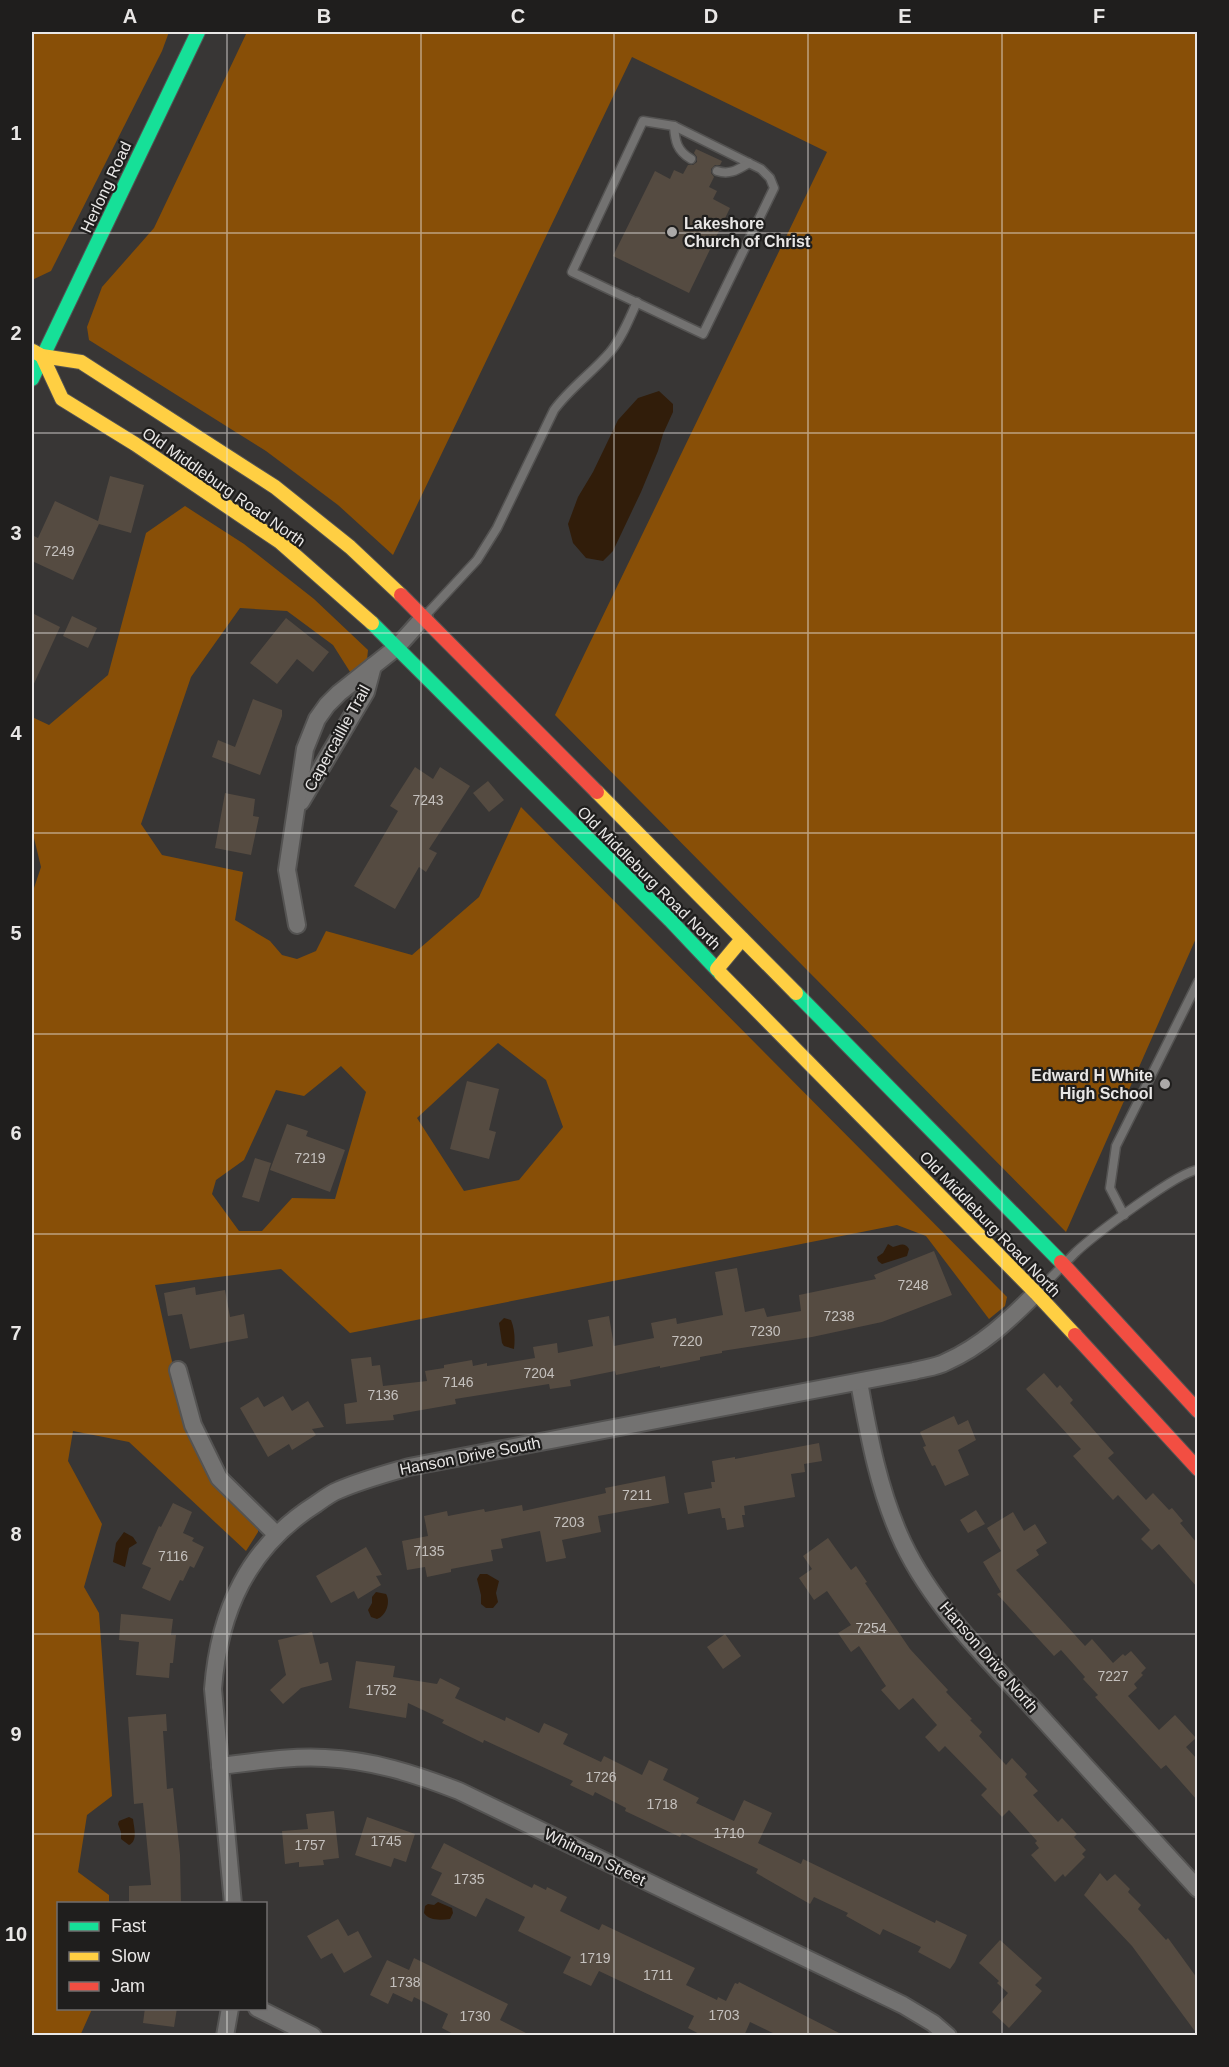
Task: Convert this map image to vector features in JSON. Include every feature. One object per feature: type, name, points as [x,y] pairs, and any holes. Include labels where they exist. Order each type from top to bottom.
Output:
[{"type":"main road","name":"Herlong Road","points":[[32,379],[37,353],[60,323],[198,32]]},
{"type":"main road","name":"Old Middleburg Road North","points":[[37,353],[81,362],[274,487],[350,547],[424,617],[1064,1265],[1197,1411]]},
{"type":"main road","name":"Old Middleburg Road North","points":[[37,353],[62,399],[135,444],[280,542],[363,614],[670,920],[1036,1293],[1197,1469]]},
{"type":"main road","points":[[717,969],[742,939]]},
{"type":"street","name":"Capercaillie Trail","points":[[297,925],[287,870],[305,749],[317,718],[339,693],[397,647],[424,617]]},
{"type":"street","name":"Capercaillie Trail","points":[[296,808],[329,757],[366,692],[373,666]]},
{"type":"street","name":"Hanson Drive South","points":[[233,1902],[213,1689],[215,1659],[236,1593],[256,1560],[276,1534],[303,1512],[337,1491],[373,1477],[409,1467],[859,1382],[944,1363],[998,1331],[1036,1293]]},
{"type":"street","points":[[178,1370],[193,1425],[219,1478],[276,1534]]},
{"type":"street","name":"Hanson Drive North","points":[[859,1382],[871,1448],[886,1500],[904,1544],[928,1585],[967,1637],[1197,1889]]},
{"type":"street","name":"Whitman Street","points":[[220,1766],[290,1758],[326,1758],[373,1763],[419,1776],[459,1791],[903,2006],[933,2023],[948,2036]]},
{"type":"street","points":[[225,2036],[230,2010]]},
{"type":"street","points":[[261,2010],[313,2036]]},
{"type":"lane","points":[[643,121],[674,126],[761,169],[770,178],[774,188],[703,334],[572,272],[643,121]]},
{"type":"lane","points":[[674,126],[676,143],[682,154],[691,159]]},
{"type":"lane","points":[[717,171],[734,172],[749,163]]},
{"type":"lane","points":[[424,617],[477,560],[497,528],[554,410],[563,398],[610,353],[637,302]]},
{"type":"lane","points":[[1124,1215],[1110,1188],[1116,1146],[1197,982]]},
{"type":"lane","points":[[1036,1293],[1077,1251],[1124,1215],[1160,1188],[1191,1170],[1197,1170]]},
{"type":"shaded area","points":[[32,32],[169,32],[162,51],[51,271],[32,280]]},
{"type":"shaded area","points":[[247,32],[1197,32],[1197,936],[1066,1232],[555,715],[827,152],[632,57],[393,555],[338,505],[266,451],[89,340],[87,327],[102,287],[154,228]]},
{"type":"shaded area","points":[[659,391],[673,404],[673,412],[641,492],[613,551],[603,561],[586,558],[573,543],[568,524],[578,497],[618,420],[638,398]]},
{"type":"shaded area","points":[[185,506],[244,544],[314,599],[368,650],[367,660],[352,675],[333,645],[287,611],[240,608],[191,677],[141,824],[162,855],[243,872],[235,920],[270,941],[282,955],[297,959],[316,951],[326,931],[412,955],[479,897],[521,807],[1007,1297],[1005,1306],[989,1319],[926,1236],[897,1225],[350,1333],[281,1269],[155,1285],[188,1433],[258,1523],[258,1532],[246,1551],[129,1442],[73,1431],[68,1461],[102,1524],[84,1587],[99,1613],[112,1796],[87,1815],[78,1872],[109,1895],[109,1902],[57,1902],[57,2010],[92,2010],[80,2036],[32,2035],[32,889],[41,867],[32,830],[32,717],[49,725],[108,675],[146,533]],"holes":[[[498,1043],[546,1080],[563,1127],[519,1180],[464,1191],[417,1118]],[[341,1066],[366,1092],[335,1199],[292,1198],[262,1231],[239,1231],[212,1194],[216,1180],[244,1160],[276,1090],[304,1096]]]},
{"type":"shaded area","points":[[888,1244],[893,1247],[905,1245],[909,1249],[907,1256],[882,1264],[877,1257],[883,1253]]},
{"type":"shaded area","points":[[504,1318],[511,1320],[514,1349],[502,1343],[499,1323]]},
{"type":"shaded area","points":[[124,1532],[133,1537],[137,1543],[129,1548],[125,1567],[113,1562],[116,1543]]},
{"type":"shaded area","points":[[480,1574],[487,1574],[499,1581],[496,1593],[498,1602],[493,1608],[486,1608],[481,1604],[477,1579]]},
{"type":"shaded area","points":[[376,1592],[386,1594],[388,1601],[385,1612],[377,1619],[371,1617],[368,1610]]},
{"type":"shaded area","points":[[129,1817],[133,1819],[135,1834],[134,1841],[129,1845],[121,1839],[118,1824],[119,1821]]},
{"type":"shaded area","points":[[438,1902],[452,1908],[453,1913],[450,1919],[439,1920],[426,1916],[425,1906]]},
{"type":"building","name":"Lakeshore Church of Christ","points":[[696,149],[722,161],[720,165],[715,165],[711,169],[714,177],[709,187],[717,191],[713,199],[730,208],[689,293],[613,256],[655,171],[670,179],[674,170],[683,174],[688,165],[697,162],[694,153]]},
{"type":"building","points":[[110,476],[144,485],[131,533],[99,524],[73,580],[32,561],[32,535],[38,538],[55,501],[98,521]]},
{"type":"building","points":[[32,613],[60,627],[32,688]]},
{"type":"building","points":[[72,616],[97,628],[88,648],[63,636]]},
{"type":"building","points":[[286,618],[329,652],[313,672],[297,659],[277,684],[250,663]]},
{"type":"building","points":[[253,699],[282,710],[282,716],[260,775],[212,757],[218,740],[235,747]]},
{"type":"building","points":[[415,767],[433,779],[440,767],[470,786],[429,849],[437,853],[426,872],[419,867],[395,909],[354,886],[398,811],[390,806]]},
{"type":"building","points":[[488,781],[504,800],[489,812],[473,793]]},
{"type":"building","points":[[225,793],[255,799],[253,816],[259,817],[251,855],[215,848]]},
{"type":"building","points":[[467,1081],[499,1089],[489,1130],[496,1132],[489,1159],[450,1149]]},
{"type":"building","points":[[287,1124],[308,1131],[306,1136],[345,1150],[330,1192],[270,1170]]},
{"type":"building","points":[[255,1158],[271,1163],[259,1202],[242,1197]]},
{"type":"building","points":[[934,1251],[952,1295],[882,1322],[812,1337],[722,1351],[722,1353],[700,1357],[700,1360],[660,1368],[660,1366],[616,1375],[615,1371],[570,1380],[571,1386],[550,1389],[549,1384],[455,1399],[456,1404],[393,1415],[394,1420],[346,1424],[344,1404],[357,1402],[351,1359],[371,1357],[372,1366],[380,1365],[383,1386],[427,1381],[425,1371],[444,1368],[444,1365],[472,1360],[473,1366],[487,1363],[487,1366],[535,1358],[533,1347],[557,1343],[558,1353],[593,1346],[588,1320],[609,1316],[614,1346],[654,1338],[651,1323],[676,1318],[677,1324],[723,1315],[715,1272],[737,1268],[745,1312],[764,1308],[767,1317],[801,1311],[799,1295],[876,1279],[874,1275]]},
{"type":"building","points":[[195,1287],[196,1295],[225,1290],[230,1317],[244,1314],[248,1338],[190,1349],[182,1314],[168,1316],[164,1293]]},
{"type":"building","points":[[1044,1373],[1057,1388],[1060,1385],[1073,1400],[1070,1403],[1114,1453],[1108,1458],[1146,1500],[1153,1493],[1169,1510],[1172,1508],[1183,1521],[1180,1523],[1197,1543],[1197,1587],[1159,1544],[1152,1550],[1141,1539],[1150,1530],[1118,1495],[1113,1500],[1073,1456],[1081,1449],[1026,1389]]},
{"type":"building","points":[[283,1396],[292,1411],[308,1401],[324,1427],[312,1429],[316,1435],[292,1450],[289,1444],[268,1457],[240,1408],[258,1397],[264,1407]]},
{"type":"building","points":[[954,1416],[958,1425],[968,1420],[976,1440],[958,1450],[969,1475],[945,1486],[923,1447],[926,1446],[920,1432]]},
{"type":"building","points":[[819,1443],[822,1461],[804,1464],[805,1472],[791,1474],[795,1497],[744,1506],[745,1515],[742,1515],[744,1527],[727,1530],[720,1508],[688,1514],[684,1493],[712,1488],[711,1482],[715,1482],[712,1461],[735,1457],[735,1459]]},
{"type":"building","points":[[665,1476],[669,1503],[598,1516],[601,1532],[562,1540],[566,1558],[546,1562],[540,1531],[501,1539],[503,1548],[491,1550],[493,1561],[451,1569],[451,1572],[427,1577],[425,1567],[407,1570],[402,1541],[428,1536],[424,1516],[447,1511],[448,1516],[484,1509],[485,1512],[522,1505],[523,1511],[606,1493],[605,1488]]},
{"type":"building","points":[[173,1503],[192,1512],[183,1533],[194,1538],[192,1541],[204,1547],[194,1568],[190,1566],[183,1581],[180,1580],[170,1601],[142,1588],[151,1568],[142,1564],[159,1526],[161,1527]]},
{"type":"building","points":[[976,1510],[985,1524],[968,1533],[960,1520]]},
{"type":"building","points":[[1013,1512],[1024,1531],[1035,1524],[1047,1543],[1036,1550],[1039,1555],[1016,1570],[1085,1646],[1092,1639],[1113,1663],[1123,1654],[1125,1656],[1131,1651],[1146,1668],[1134,1684],[1137,1688],[1128,1696],[1159,1730],[1175,1715],[1196,1738],[1186,1747],[1197,1759],[1197,1800],[1166,1765],[1161,1769],[1095,1697],[1098,1695],[1083,1679],[1085,1677],[1061,1650],[1054,1656],[997,1594],[1001,1592],[983,1562],[1001,1551],[987,1528]]},
{"type":"building","points":[[828,1538],[851,1570],[856,1566],[910,1649],[972,1719],[970,1720],[982,1732],[979,1736],[1006,1765],[1012,1758],[1027,1774],[1025,1777],[1038,1791],[1033,1795],[1058,1822],[1062,1818],[1077,1834],[1074,1837],[1086,1850],[1082,1854],[1085,1857],[1065,1877],[1063,1874],[1055,1882],[1031,1855],[1039,1848],[1035,1843],[1037,1841],[1009,1810],[1002,1817],[981,1795],[987,1789],[945,1746],[939,1752],[925,1737],[937,1725],[913,1698],[899,1710],[881,1690],[886,1686],[859,1646],[851,1652],[838,1633],[851,1625],[827,1591],[814,1600],[799,1578],[812,1569],[803,1556]]},
{"type":"building","points":[[366,1547],[382,1575],[376,1576],[381,1585],[358,1599],[354,1591],[331,1603],[316,1576]]},
{"type":"building","points":[[121,1614],[173,1619],[171,1635],[176,1635],[169,1678],[136,1675],[139,1642],[119,1640]]},
{"type":"building","points":[[312,1632],[320,1664],[328,1662],[332,1680],[301,1688],[283,1704],[270,1690],[286,1675],[278,1640]]},
{"type":"building","points":[[725,1634],[741,1656],[723,1669],[707,1647]]},
{"type":"building","points":[[356,1661],[395,1666],[393,1677],[437,1684],[440,1678],[460,1688],[455,1698],[505,1721],[506,1717],[539,1733],[544,1723],[568,1734],[563,1744],[601,1762],[604,1756],[642,1775],[649,1760],[668,1769],[663,1780],[699,1798],[696,1803],[734,1821],[744,1800],[772,1813],[758,1843],[801,1864],[803,1859],[935,1923],[936,1920],[967,1935],[955,1962],[950,1969],[918,1952],[921,1947],[883,1929],[880,1935],[846,1916],[848,1913],[814,1897],[810,1904],[756,1873],[758,1869],[682,1833],[680,1837],[625,1811],[626,1808],[595,1792],[593,1796],[570,1785],[573,1781],[484,1740],[483,1743],[442,1723],[444,1720],[408,1703],[406,1718],[349,1708]]},
{"type":"building","points":[[166,1714],[167,1731],[163,1731],[167,1789],[173,1788],[180,1855],[181,1902],[129,1902],[129,1886],[151,1885],[143,1803],[134,1804],[128,1717]]},
{"type":"building","points":[[334,1811],[339,1858],[323,1860],[324,1865],[299,1867],[299,1862],[285,1864],[282,1831],[308,1829],[306,1814]]},
{"type":"building","points":[[367,1817],[415,1834],[406,1862],[394,1858],[391,1867],[355,1855]]},
{"type":"building","points":[[444,1843],[532,1888],[534,1884],[546,1890],[547,1887],[567,1897],[560,1911],[599,1930],[602,1924],[695,1968],[686,1985],[717,2000],[718,1997],[726,2001],[735,1983],[739,1982],[845,2036],[779,2036],[750,2022],[744,2036],[703,2036],[688,2028],[694,2016],[599,1971],[591,1986],[563,1973],[571,1957],[518,1931],[525,1917],[486,1898],[476,1917],[431,1895],[442,1873],[431,1868]]},
{"type":"building","points":[[1100,1873],[1107,1881],[1115,1874],[1130,1889],[1128,1892],[1141,1905],[1138,1909],[1166,1940],[1168,1938],[1197,1978],[1197,2034],[1132,1946],[1084,1895]]},
{"type":"building","points":[[338,1919],[348,1936],[358,1931],[372,1957],[344,1973],[332,1953],[321,1959],[307,1936]]},
{"type":"building","points":[[1000,1940],[1042,1978],[1035,1985],[1042,1991],[1009,2028],[992,2012],[1008,1993],[997,1983],[999,1981],[979,1963]]},
{"type":"building","points":[[414,1958],[508,2004],[500,2020],[532,2036],[457,2036],[442,2028],[448,2014],[414,1997],[412,2002],[393,1993],[388,2004],[370,1995],[387,1960],[409,1970]]},
{"type":"building","points":[[145,2010],[177,2010],[174,2027],[143,2023]]},
{"type":"traffic: fast","points":[[32,379],[198,32]]},
{"type":"traffic: fast","points":[[372,623],[670,920],[721,974]]},
{"type":"traffic: fast","points":[[796,993],[1061,1262]]},
{"type":"traffic: slow","points":[[33,351],[42,356],[81,362],[275,487],[350,547],[401,595]]},
{"type":"traffic: slow","points":[[42,356],[62,399],[135,444],[280,542],[372,623]]},
{"type":"traffic: slow","points":[[597,792],[796,993]]},
{"type":"traffic: slow","points":[[717,969],[742,939]]},
{"type":"traffic: slow","points":[[721,974],[1075,1335]]},
{"type":"traffic: jam","points":[[401,595],[597,792]]},
{"type":"traffic: jam","points":[[1061,1262],[1198,1411]]},
{"type":"traffic: jam","points":[[1075,1335],[1198,1469]]},
{"type":"place","name":"Lakeshore Church of Christ","points":[[672,232]]},
{"type":"place","name":"Edward H White High School","points":[[1165,1084]]}]
